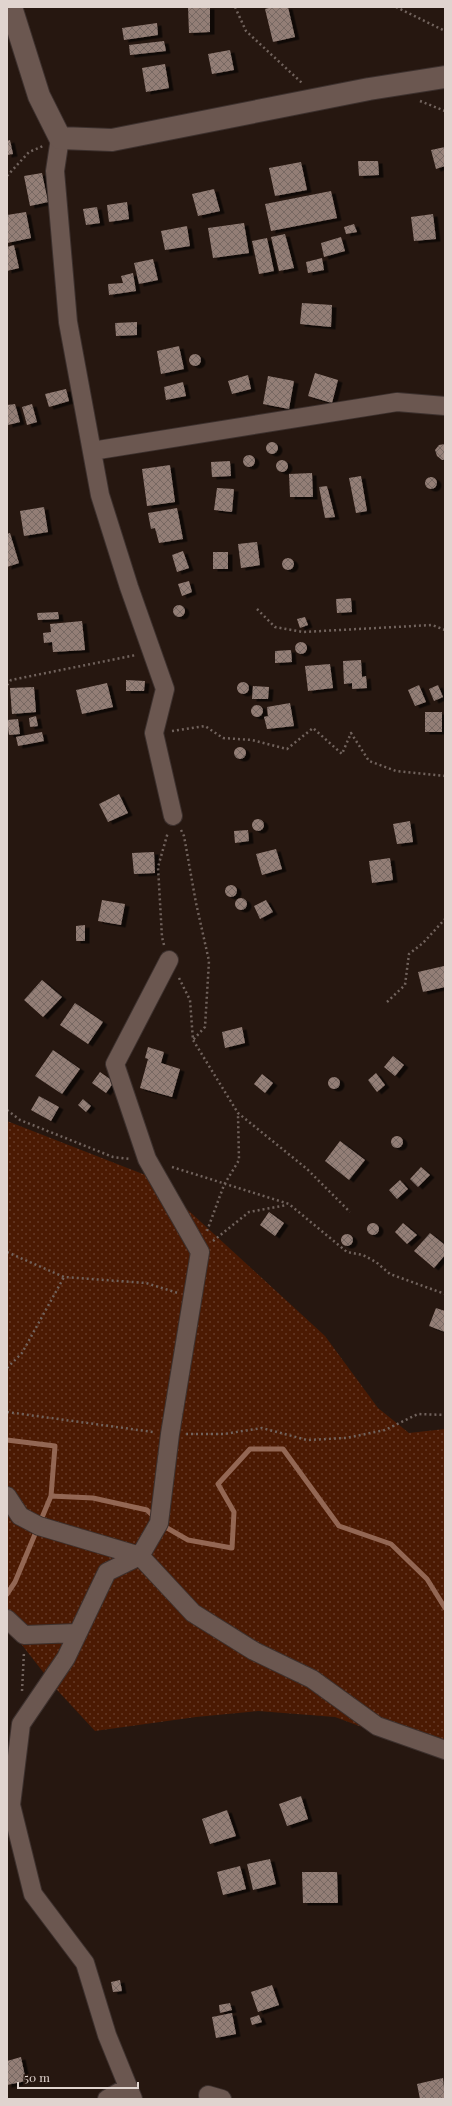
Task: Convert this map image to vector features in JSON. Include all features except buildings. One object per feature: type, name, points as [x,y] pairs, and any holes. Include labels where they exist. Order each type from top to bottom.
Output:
[{"type":"street","points":[[11,7],[39,96],[60,138],[55,171],[68,322],[100,495],[151,652],[165,689],[154,733],[173,816]]},
{"type":"street","points":[[60,138],[112,140],[369,89],[445,77]]},
{"type":"street","points":[[92,451],[397,402],[445,406]]},
{"type":"street","points":[[107,2099],[130,2093],[107,2035],[85,1963],[33,1894],[9,1809],[21,1724],[66,1658],[107,1572],[140,1556],[159,1523],[170,1434],[200,1252],[146,1159],[115,1064],[169,960]]},
{"type":"street","points":[[7,1496],[20,1516],[39,1526],[140,1556],[193,1613],[254,1651],[312,1679],[377,1726],[445,1750]]},
{"type":"street","points":[[7,1619],[24,1635],[78,1633]]},
{"type":"street","points":[[209,2099],[208,2095],[222,2099]]},
{"type":"path","points":[[234,7],[246,31],[301,83],[309,84]]},
{"type":"path","points":[[396,7],[445,31]]},
{"type":"path","points":[[414,100],[428,103],[445,111]]},
{"type":"path","points":[[7,176],[29,152],[60,138]]},
{"type":"path","points":[[256,609],[275,627],[303,632],[432,624],[445,630]]},
{"type":"path","points":[[7,685],[11,680],[151,652]]},
{"type":"path","points":[[154,733],[205,726],[223,738],[252,740],[286,749],[313,728],[342,754],[351,733],[368,761],[396,771],[445,776]]},
{"type":"path","points":[[173,816],[158,867],[162,937],[169,960],[190,1000],[193,1040],[238,1113],[307,1169],[350,1212]]},
{"type":"path","points":[[173,816],[184,836],[209,961],[205,1027],[193,1040]]},
{"type":"path","points":[[387,1002],[405,985],[409,954],[423,943],[445,919]]},
{"type":"path","points":[[7,1110],[20,1120],[113,1157],[120,1159],[146,1159],[224,1185],[289,1204],[347,1252],[363,1256],[376,1262],[390,1274],[445,1294]]},
{"type":"path","points":[[200,1252],[224,1185],[239,1160],[238,1113]]},
{"type":"path","points":[[200,1252],[249,1212],[289,1204]]},
{"type":"path","points":[[7,1252],[64,1277],[146,1283],[192,1298]]},
{"type":"path","points":[[7,1368],[22,1353],[64,1277]]},
{"type":"path","points":[[7,1412],[170,1434],[224,1434],[262,1428],[307,1440],[346,1438],[385,1430],[418,1414],[445,1415]]},
{"type":"path","points":[[22,1694],[24,1635]]},
{"type":"shaded area","points":[[7,1121],[153,1178],[325,1336],[378,1408],[409,1433],[445,1429],[445,1758],[335,1717],[258,1711],[196,1717],[95,1731],[58,1691],[22,1645],[7,1633]]},
{"type":"waterway","points":[[7,1440],[55,1446],[51,1496],[93,1498],[147,1510],[155,1518]]},
{"type":"waterway","points":[[162,1525],[188,1540],[232,1548],[234,1512],[218,1484],[250,1449],[283,1449],[339,1526],[391,1544],[427,1579],[445,1608]]},
{"type":"waterway","points":[[7,1594],[15,1582],[51,1496]]}]
